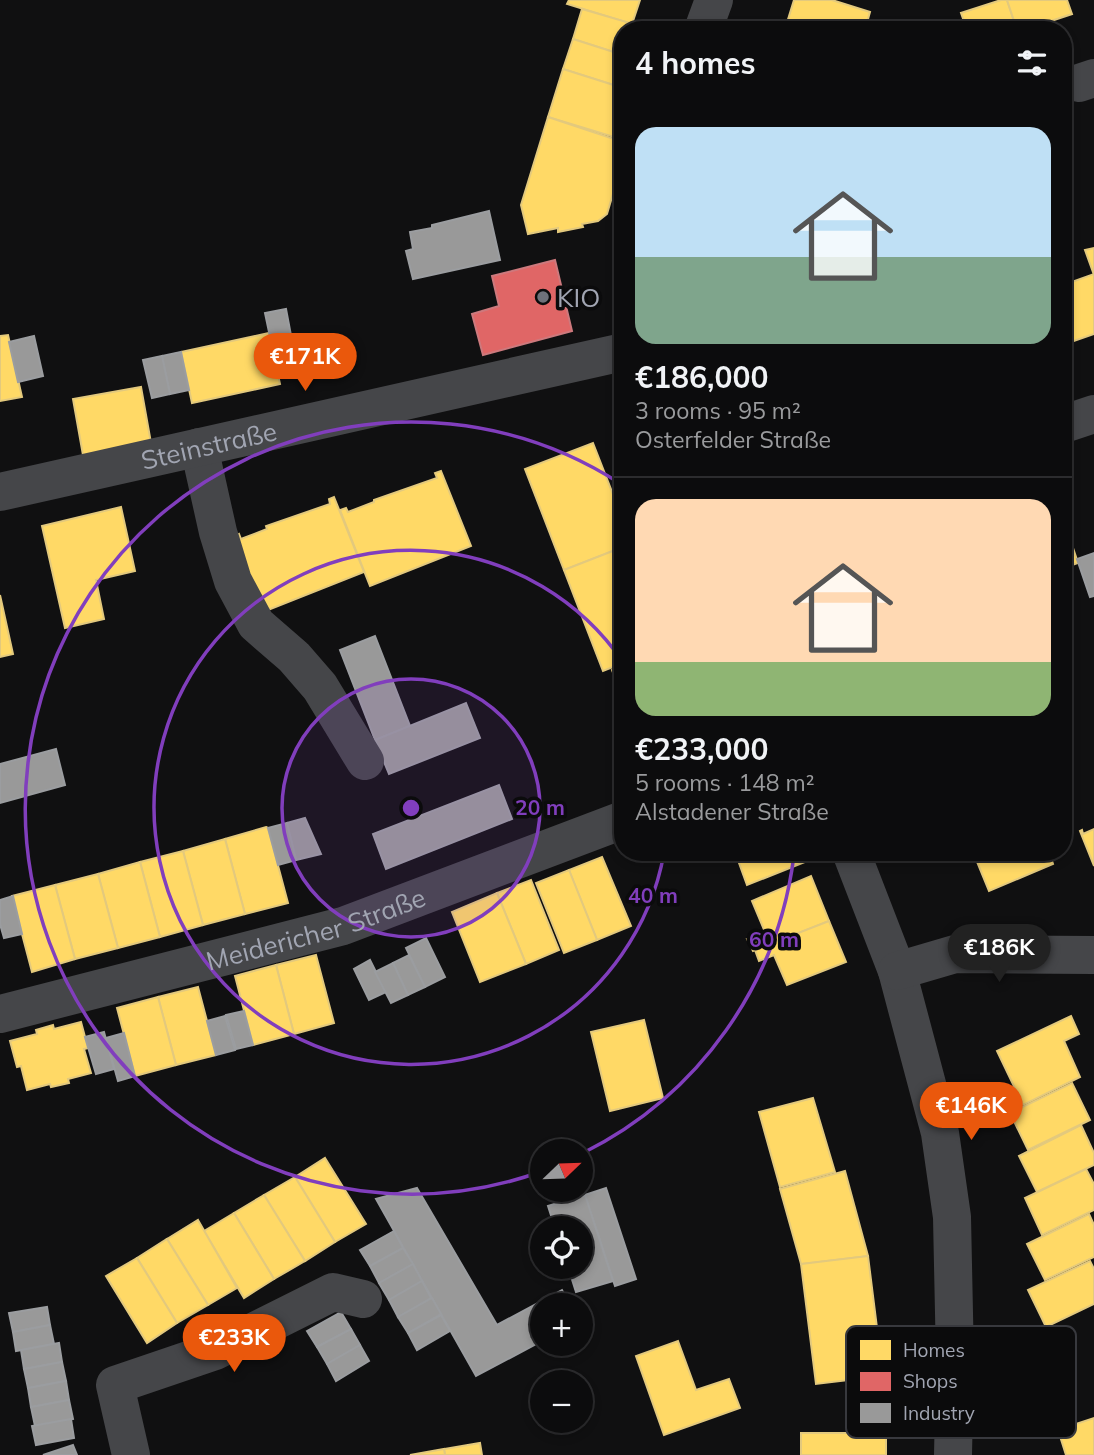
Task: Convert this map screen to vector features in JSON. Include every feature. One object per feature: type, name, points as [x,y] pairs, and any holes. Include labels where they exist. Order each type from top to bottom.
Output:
[{"type":"street","points":[[706,21],[714,0]]},
{"type":"street","name":"Steinstraße","points":[[0,492],[614,354]]},
{"type":"street","points":[[1072,421],[1094,414]]},
{"type":"street","points":[[199,447],[218,533],[233,581],[256,624],[294,657],[320,687],[365,761]]},
{"type":"street","name":"Meidericher Straße","points":[[0,1014],[343,926],[614,823]]},
{"type":"street","points":[[854,861],[897,971],[940,1133],[952,1217],[954,1326]]},
{"type":"street","points":[[897,971],[955,954],[1094,955]]},
{"type":"street","points":[[131,1455],[115,1385],[215,1351],[333,1292],[363,1299]]},
{"type":"building: Homes","points":[[569,0],[640,0],[633,21],[622,21],[567,4]]},
{"type":"building: Homes","points":[[794,0],[832,0],[870,12],[868,21],[788,21]]},
{"type":"building: Homes","points":[[1007,0],[1014,21],[964,21],[961,13]]},
{"type":"building: Homes","points":[[1007,0],[1067,0],[1072,14],[1051,21],[1014,21]]},
{"type":"building: Homes","points":[[582,9],[623,21],[614,21],[614,52],[573,39]]},
{"type":"building: Homes","points":[[573,39],[614,52],[614,85],[563,69]]},
{"type":"building: Homes","points":[[563,69],[614,85],[614,137],[548,117]]},
{"type":"building: Homes","points":[[548,117],[614,139],[614,190],[607,214],[598,221],[558,232],[558,228],[528,234],[521,205]]},
{"type":"building: Homes","points":[[1094,248],[1094,275],[1085,250]]},
{"type":"building: Homes","points":[[1094,274],[1094,334],[1072,342],[1072,282]]},
{"type":"building: Homes","points":[[269,333],[280,384],[192,403],[181,352]]},
{"type":"building: Homes","points":[[8,335],[22,397],[0,401],[0,336]]},
{"type":"building: Homes","points":[[141,387],[151,443],[83,455],[73,399]]},
{"type":"building: Homes","points":[[593,443],[614,497],[614,551],[564,570],[525,469]]},
{"type":"building: Homes","points":[[441,471],[471,546],[370,586],[340,510],[346,508],[348,512],[437,478],[435,473]]},
{"type":"building: Homes","points":[[334,497],[364,572],[263,612],[233,537],[239,534],[241,539],[267,529],[266,526],[330,504],[329,499]]},
{"type":"building: Homes","points":[[121,507],[135,571],[96,580],[104,619],[65,628],[42,526]]},
{"type":"building: Homes","points":[[1072,545],[1078,563],[1072,565]]},
{"type":"building: Homes","points":[[614,551],[614,667],[603,671],[564,570]]},
{"type":"building: Homes","points":[[0,595],[13,654],[0,657]]},
{"type":"building: Homes","points":[[266,827],[288,903],[245,914],[225,839]]},
{"type":"building: Homes","points":[[1094,829],[1094,866],[1080,831],[1082,830],[1083,834]]},
{"type":"building: Homes","points":[[225,839],[245,914],[203,925],[183,851]]},
{"type":"building: Homes","points":[[183,851],[203,925],[160,937],[140,862]]},
{"type":"building: Homes","points":[[602,857],[631,926],[597,940],[569,870]]},
{"type":"building: Homes","points":[[738,861],[805,861],[805,862],[747,885]]},
{"type":"building: Homes","points":[[977,861],[1052,861],[1053,864],[989,891]]},
{"type":"building: Homes","points":[[140,862],[160,937],[118,948],[98,874]]},
{"type":"building: Homes","points":[[569,870],[597,940],[564,953],[536,883]]},
{"type":"building: Homes","points":[[98,874],[118,948],[75,959],[55,885]]},
{"type":"building: Homes","points":[[811,876],[829,921],[753,951],[747,939],[765,932],[752,901]]},
{"type":"building: Homes","points":[[531,880],[559,950],[526,964],[497,893]]},
{"type":"building: Homes","points":[[55,885],[75,959],[32,972],[12,896]]},
{"type":"building: Homes","points":[[497,893],[526,964],[480,982],[452,912]]},
{"type":"building: Homes","points":[[829,921],[846,962],[787,985],[774,955],[759,961],[755,950]]},
{"type":"building: Homes","points":[[316,955],[334,1023],[294,1034],[276,965]]},
{"type":"building: Homes","points":[[276,965],[294,1034],[253,1045],[235,976]]},
{"type":"building: Homes","points":[[198,987],[216,1055],[176,1065],[158,997]]},
{"type":"building: Homes","points":[[158,997],[176,1065],[135,1076],[117,1008]]},
{"type":"building: Homes","points":[[1071,1016],[1079,1034],[1064,1041],[1080,1077],[1023,1105],[997,1051]]},
{"type":"building: Homes","points":[[644,1020],[663,1098],[610,1111],[591,1032]]},
{"type":"building: Homes","points":[[81,1022],[88,1048],[84,1049],[91,1073],[68,1079],[69,1083],[51,1087],[50,1084],[27,1090],[21,1066],[17,1067],[10,1041],[37,1034],[36,1030],[53,1025],[54,1029]]},
{"type":"building: Homes","points":[[1072,1083],[1090,1120],[1028,1150],[1010,1113]]},
{"type":"building: Homes","points":[[813,1098],[835,1172],[780,1187],[759,1112]]},
{"type":"building: Homes","points":[[1081,1125],[1094,1153],[1094,1165],[1037,1192],[1019,1156]]},
{"type":"building: Homes","points":[[325,1158],[366,1224],[335,1242],[295,1177]]},
{"type":"building: Homes","points":[[1086,1169],[1094,1184],[1094,1210],[1042,1235],[1025,1198]]},
{"type":"building: Homes","points":[[845,1171],[868,1256],[801,1264],[780,1189]]},
{"type":"building: Homes","points":[[295,1177],[335,1242],[305,1261],[264,1195]]},
{"type":"building: Homes","points":[[264,1195],[305,1261],[274,1279],[234,1213]]},
{"type":"building: Homes","points":[[234,1213],[274,1279],[244,1298],[204,1231]]},
{"type":"building: Homes","points":[[1089,1214],[1094,1225],[1094,1257],[1045,1280],[1027,1244]]},
{"type":"building: Homes","points":[[198,1220],[237,1288],[208,1305],[167,1239]]},
{"type":"building: Homes","points":[[167,1239],[208,1305],[177,1323],[137,1258]]},
{"type":"building: Homes","points":[[868,1256],[877,1326],[846,1326],[846,1380],[816,1384],[801,1264]]},
{"type":"building: Homes","points":[[137,1258],[177,1323],[147,1343],[106,1276]]},
{"type":"building: Homes","points":[[1090,1261],[1094,1269],[1094,1304],[1048,1326],[1046,1326],[1028,1290]]},
{"type":"building: Homes","points":[[678,1341],[696,1390],[729,1379],[740,1408],[664,1435],[636,1356]]},
{"type":"building: Homes","points":[[1094,1418],[1094,1455],[1066,1455],[1061,1438],[1076,1438],[1076,1424]]},
{"type":"building: Homes","points":[[801,1433],[846,1433],[846,1438],[886,1438],[886,1455],[801,1455]]},
{"type":"building: Homes","points":[[480,1443],[482,1455],[445,1455],[444,1449]]},
{"type":"building: Homes","points":[[444,1449],[445,1455],[410,1455]]},
{"type":"building: Shops","points":[[555,260],[572,331],[483,355],[472,314],[499,306],[492,276]]},
{"type":"building: Industry","points":[[489,211],[500,260],[413,279],[406,251],[413,249],[410,232]]},
{"type":"building: Industry","points":[[286,309],[293,346],[273,351],[265,313]]},
{"type":"building: Industry","points":[[34,336],[43,376],[18,382],[9,342]]},
{"type":"building: Industry","points":[[181,352],[189,390],[170,394],[162,356]]},
{"type":"building: Industry","points":[[162,356],[170,394],[152,398],[143,360]]},
{"type":"building: Industry","points":[[1094,553],[1094,596],[1090,597],[1077,559]]},
{"type":"building: Industry","points":[[375,636],[410,726],[375,740],[340,650]]},
{"type":"building: Industry","points":[[466,703],[480,738],[389,774],[375,740]]},
{"type":"building: Industry","points":[[56,749],[65,785],[0,803],[0,764]]},
{"type":"building: Industry","points":[[499,785],[512,819],[386,869],[373,834]]},
{"type":"building: Industry","points":[[305,818],[321,854],[296,860],[287,823]]},
{"type":"building: Industry","points":[[287,823],[296,860],[278,865],[268,828]]},
{"type":"building: Industry","points":[[13,896],[22,934],[4,938],[0,924],[0,900]]},
{"type":"building: Industry","points":[[426,938],[445,977],[425,987],[406,948]]},
{"type":"building: Industry","points":[[409,955],[425,987],[408,995],[393,963]]},
{"type":"building: Industry","points":[[370,960],[386,992],[369,1000],[354,969]]},
{"type":"building: Industry","points":[[393,963],[408,995],[391,1003],[375,972]]},
{"type":"building: Industry","points":[[244,1011],[253,1045],[236,1049],[226,1015]]},
{"type":"building: Industry","points":[[225,1016],[235,1050],[216,1055],[207,1021]]},
{"type":"building: Industry","points":[[104,1032],[114,1069],[96,1074],[85,1037]]},
{"type":"building: Industry","points":[[124,1033],[135,1076],[118,1081],[106,1038]]},
{"type":"building: Industry","points":[[417,1188],[497,1325],[530,1307],[530,1347],[476,1376],[376,1199]]},
{"type":"building: Industry","points":[[606,1188],[636,1279],[615,1286],[587,1202],[593,1202],[593,1192]]},
{"type":"building: Industry","points":[[561,1202],[587,1202],[592,1216],[551,1216],[548,1206]]},
{"type":"building: Industry","points":[[593,1220],[613,1281],[576,1292],[572,1279],[593,1279]]},
{"type":"building: Industry","points":[[394,1231],[403,1248],[370,1266],[360,1250]]},
{"type":"building: Industry","points":[[403,1248],[413,1264],[379,1283],[370,1266]]},
{"type":"building: Industry","points":[[413,1264],[422,1281],[389,1300],[379,1283]]},
{"type":"building: Industry","points":[[422,1281],[431,1298],[398,1317],[389,1300]]},
{"type":"building: Industry","points":[[432,1298],[441,1314],[408,1333],[398,1317]]},
{"type":"building: Industry","points":[[47,1307],[50,1325],[13,1332],[9,1313]]},
{"type":"building: Industry","points":[[341,1312],[351,1329],[317,1347],[307,1331]]},
{"type":"building: Industry","points":[[441,1315],[450,1331],[417,1350],[408,1333]]},
{"type":"building: Industry","points":[[50,1325],[54,1344],[16,1351],[13,1332]]},
{"type":"building: Industry","points":[[351,1329],[360,1345],[327,1364],[317,1347]]},
{"type":"building: Industry","points":[[59,1343],[62,1362],[24,1369],[21,1350]]},
{"type":"building: Industry","points":[[360,1345],[369,1361],[336,1381],[327,1364]]},
{"type":"building: Industry","points":[[62,1362],[66,1381],[28,1388],[24,1369]]},
{"type":"building: Industry","points":[[66,1381],[69,1400],[31,1407],[28,1388]]},
{"type":"building: Industry","points":[[69,1400],[73,1419],[35,1426],[31,1407]]},
{"type":"building: Industry","points":[[71,1419],[74,1438],[36,1445],[32,1426]]},
{"type":"building: Industry","points":[[73,1445],[77,1455],[43,1455]]},
{"type":"place","name":"KIO","points":[[543,297]]}]
